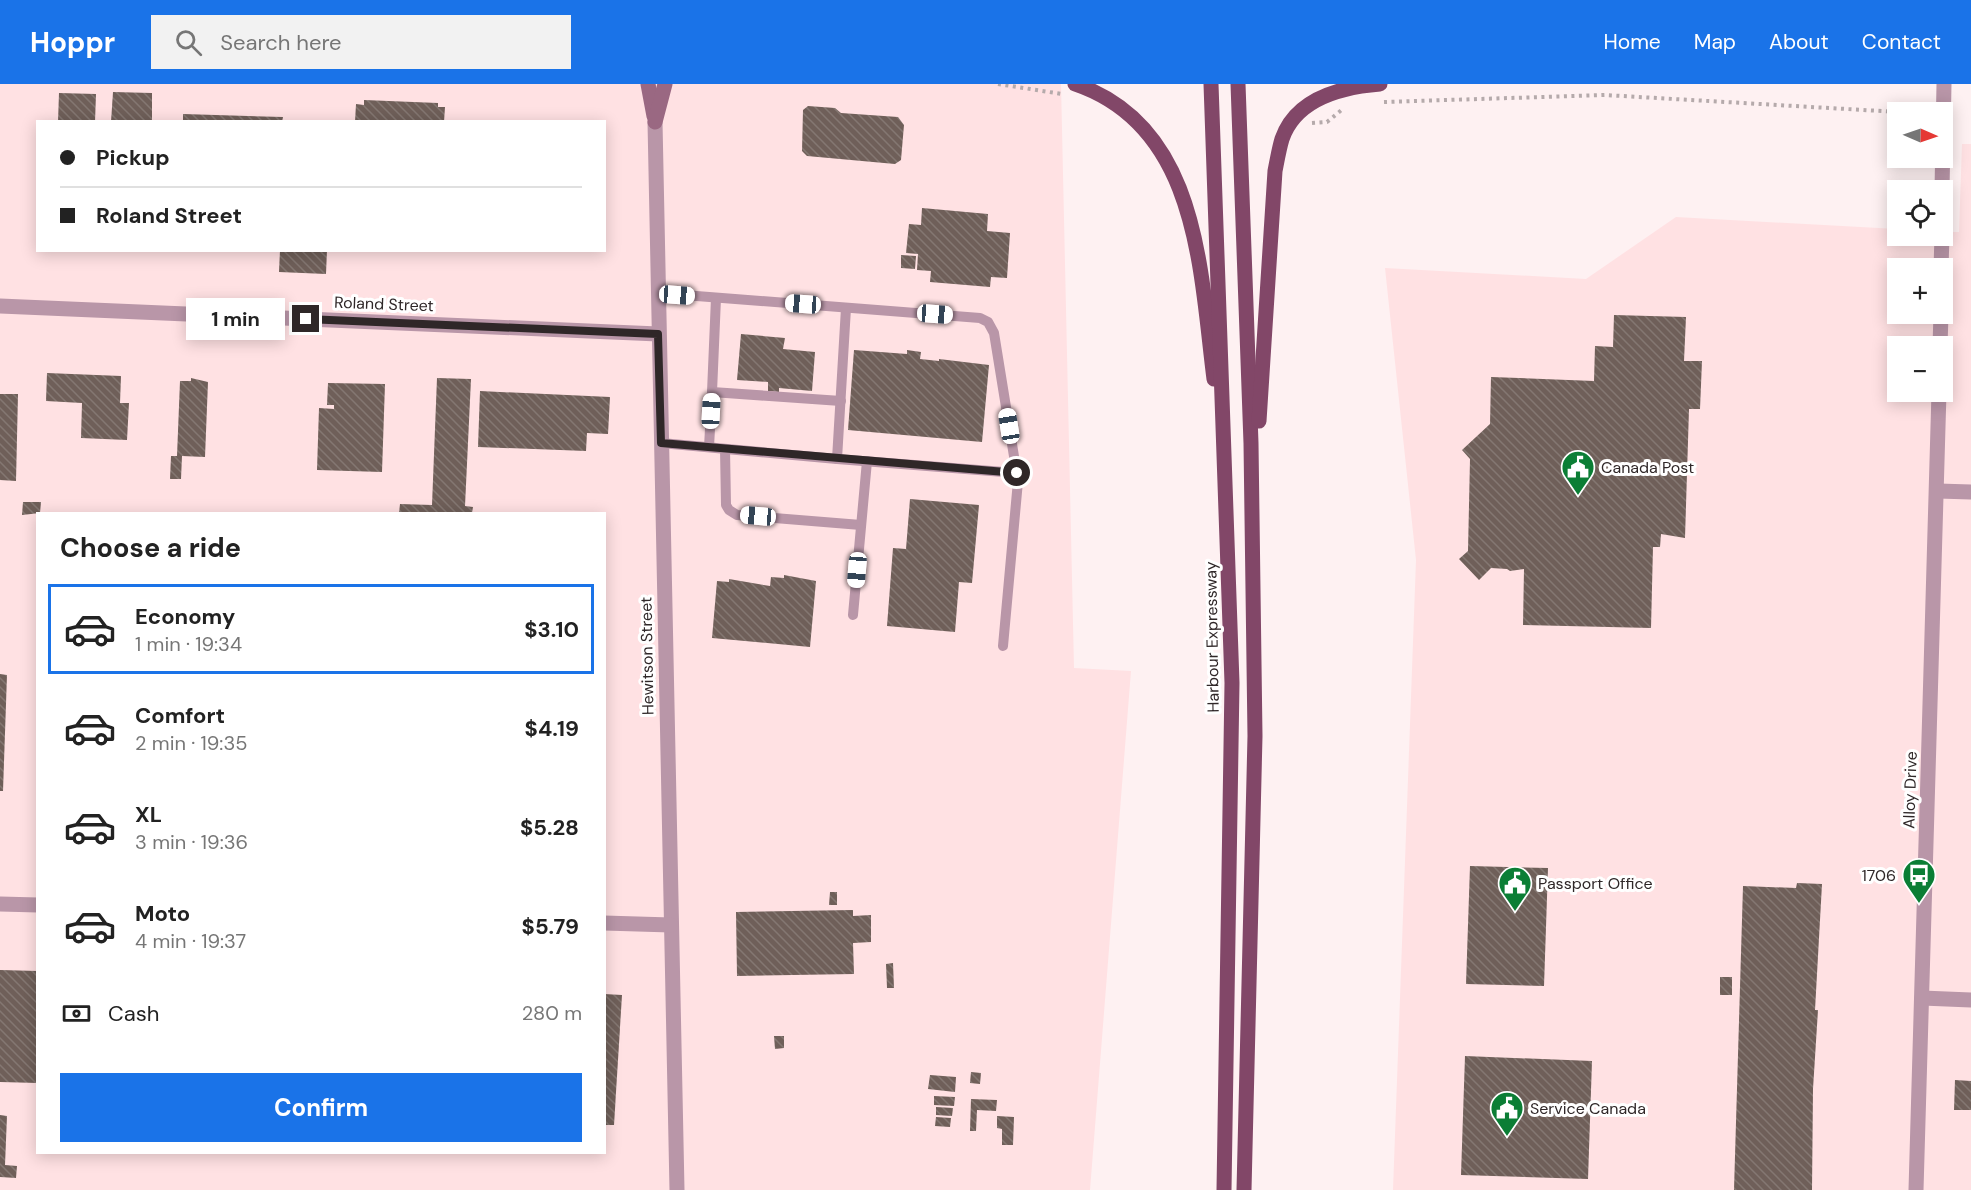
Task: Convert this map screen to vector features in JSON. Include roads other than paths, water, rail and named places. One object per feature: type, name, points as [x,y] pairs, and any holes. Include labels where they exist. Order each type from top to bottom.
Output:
[{"type":"main road","points":[[648,84],[656,122]]},
{"type":"main road","points":[[656,122],[665,84]]},
{"type":"main road","points":[[1075,84],[1108,98],[1130,112],[1151,134],[1165,156],[1185,202],[1198,255],[1226,471]]},
{"type":"main road","name":"Harbour Expressway","points":[[1210,84],[1233,683],[1224,1190]]},
{"type":"main road","points":[[1238,84],[1252,528],[1255,736],[1244,1190]]},
{"type":"main road","points":[[1252,528],[1270,227],[1275,171],[1283,137],[1305,107],[1332,92],[1380,84]]},
{"type":"street","points":[[1942,180],[1944,84]]},
{"type":"street","name":"Hewitson Street","points":[[656,122],[658,334],[676,1190]]},
{"type":"street","name":"Roland Street","points":[[0,306],[658,334]]},
{"type":"street","name":"Alloy Drive","points":[[1916,1190],[1939,402]]},
{"type":"street","points":[[1938,490],[1971,492]]},
{"type":"street","points":[[0,904],[36,905]]},
{"type":"street","points":[[606,923],[671,925]]},
{"type":"street","points":[[1922,998],[1971,1000]]},
{"type":"lane","points":[[658,293],[980,318],[988,322],[994,333],[1017,473],[1003,646]]},
{"type":"lane","points":[[709,447],[716,298]]},
{"type":"lane","points":[[837,459],[846,308]]},
{"type":"lane","points":[[712,392],[840,401]]},
{"type":"lane","points":[[661,443],[1017,473]]},
{"type":"lane","points":[[725,449],[726,505],[729,510],[738,515],[861,525]]},
{"type":"lane","points":[[853,615],[867,461]]},
{"type":"place","name":"Canada Post","points":[[1578,496]]},
{"type":"place","name":"1706","points":[[1919,904]]},
{"type":"place","name":"Passport Office","points":[[1515,912]]},
{"type":"place","name":"Service Canada","points":[[1507,1137]]}]
